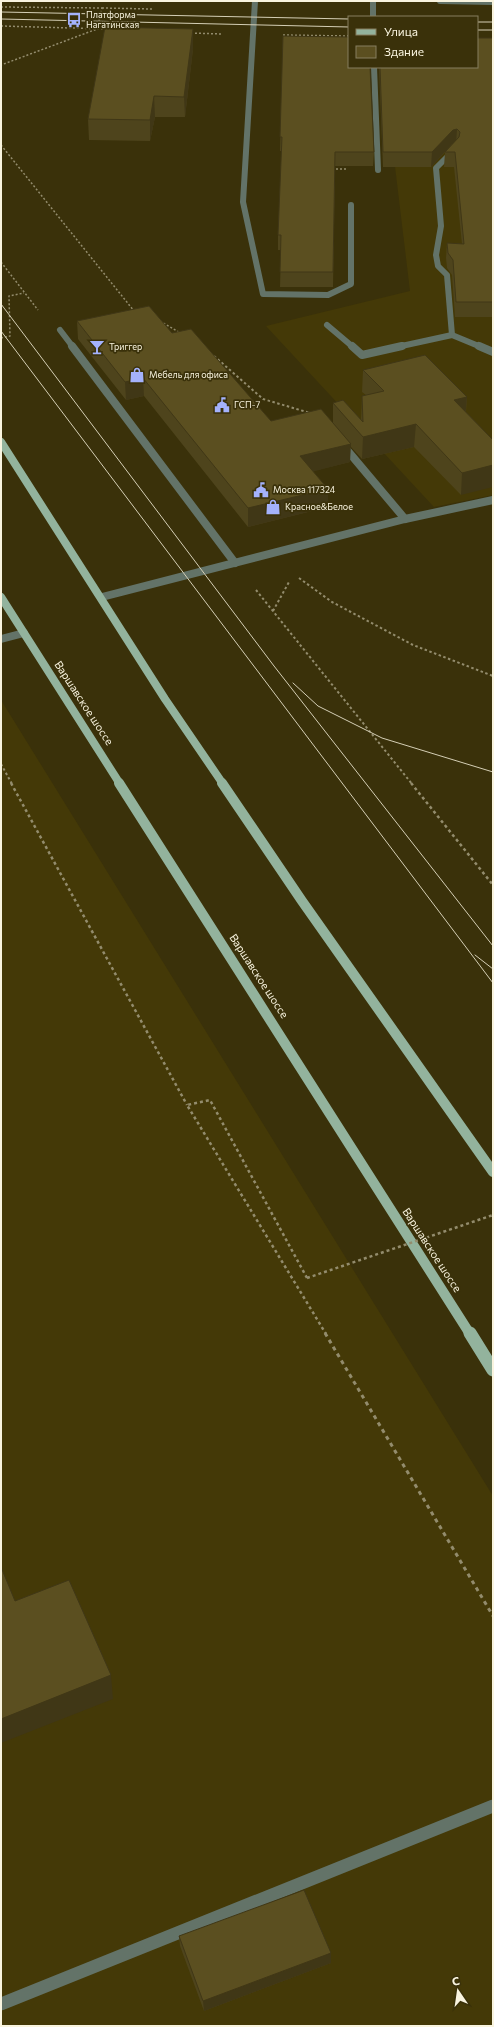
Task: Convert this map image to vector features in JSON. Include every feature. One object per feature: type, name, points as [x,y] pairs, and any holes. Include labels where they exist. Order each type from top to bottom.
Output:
[{"type":"main road","points":[[1,442],[102,597],[165,699],[302,901],[493,1172]]},
{"type":"main road","name":"Варшавское шоссе","points":[[1,597],[261,1003],[493,1370]]},
{"type":"street","points":[[255,1],[243,202],[263,294],[328,295],[351,284],[351,205]]},
{"type":"street","points":[[373,1],[373,16]]},
{"type":"street","points":[[440,1],[493,2]]},
{"type":"street","points":[[374,68],[378,170]]},
{"type":"street","points":[[452,334],[447,275],[438,266],[436,255],[441,226],[436,168],[455,148]]},
{"type":"street","points":[[327,325],[362,355],[452,334],[493,352]]},
{"type":"street","points":[[60,330],[235,562]]},
{"type":"street","points":[[317,415],[405,519]]},
{"type":"street","points":[[102,597],[405,519],[493,500]]},
{"type":"street","points":[[1,639],[24,634]]},
{"type":"street","points":[[1,2004],[493,1806]]},
{"type":"path","points":[[1,6],[152,9]]},
{"type":"path","points":[[97,29],[102,8]]},
{"type":"path","points":[[1,26],[112,30]]},
{"type":"path","points":[[1,65],[97,29]]},
{"type":"path","points":[[187,33],[348,36]]},
{"type":"path","points":[[1,145],[137,315]]},
{"type":"path","points":[[331,169],[378,170]]},
{"type":"path","points":[[1,338],[10,336],[9,296],[24,293]]},
{"type":"path","points":[[158,320],[183,335]]},
{"type":"path","points":[[213,355],[263,398],[317,415]]},
{"type":"path","points":[[235,562],[493,886]]},
{"type":"path","points":[[294,574],[332,602],[413,645],[493,676]]},
{"type":"path","points":[[273,611],[290,580]]},
{"type":"path","points":[[1,764],[187,1105],[406,1467],[493,1616]]},
{"type":"path","points":[[187,1105],[210,1100],[307,1278],[493,1215]]},
{"type":"shaded area","points":[[493,43],[493,495],[434,507],[266,326],[410,291],[383,68],[478,68],[478,66]]},
{"type":"shaded area","points":[[1,700],[493,1496],[493,2026],[1,2026]]},
{"type":"building","points":[[105,27],[193,29],[184,97],[154,96],[150,120],[88,119]]},
{"type":"building","points":[[283,36],[348,37],[348,68],[370,68],[374,152],[335,152],[333,272],[280,272],[281,235],[278,235],[282,137],[280,137]]},
{"type":"building","points":[[478,38],[493,38],[493,302],[456,302],[453,260],[448,253],[447,243],[464,244],[455,152],[445,152],[459,137],[460,132],[457,129],[453,130],[432,152],[383,152],[380,68],[478,68]]},
{"type":"building","points":[[149,306],[172,333],[191,329],[271,421],[321,409],[351,444],[300,456],[328,489],[248,508],[143,378],[125,382],[77,321]]},
{"type":"building","points":[[425,355],[467,397],[454,400],[493,440],[493,465],[462,473],[416,424],[363,437],[333,403],[343,400],[363,422],[362,396],[384,391],[363,370]]},
{"type":"building","points":[[1,1567],[15,1601],[69,1580],[111,1675],[1,1719]]},
{"type":"building","points":[[304,1890],[331,1953],[203,2001],[179,1936]]},
{"type":"tram line","points":[[1,12],[348,19]]},
{"type":"tram line","points":[[1,19],[348,27]]},
{"type":"tram line","points":[[478,22],[493,22]]},
{"type":"tram line","points":[[478,30],[493,30]]},
{"type":"tram line","points":[[1,304],[274,666],[493,946]]},
{"type":"tram line","points":[[1,331],[493,983]]},
{"type":"tram line","points":[[293,683],[318,706],[382,738],[493,772]]},
{"type":"tram line","points":[[475,955],[493,969]]},
{"type":"place","name":"Платформа Нагатинская","points":[[74,20]]},
{"type":"place","name":"Триггер","points":[[97,347]]},
{"type":"place","name":"Мебель для офиса","points":[[137,375]]},
{"type":"place","name":"ГСП-7","points":[[222,405]]},
{"type":"place","name":"Москва 117324","points":[[261,490]]},
{"type":"place","name":"Красное&Белое","points":[[273,507]]}]
